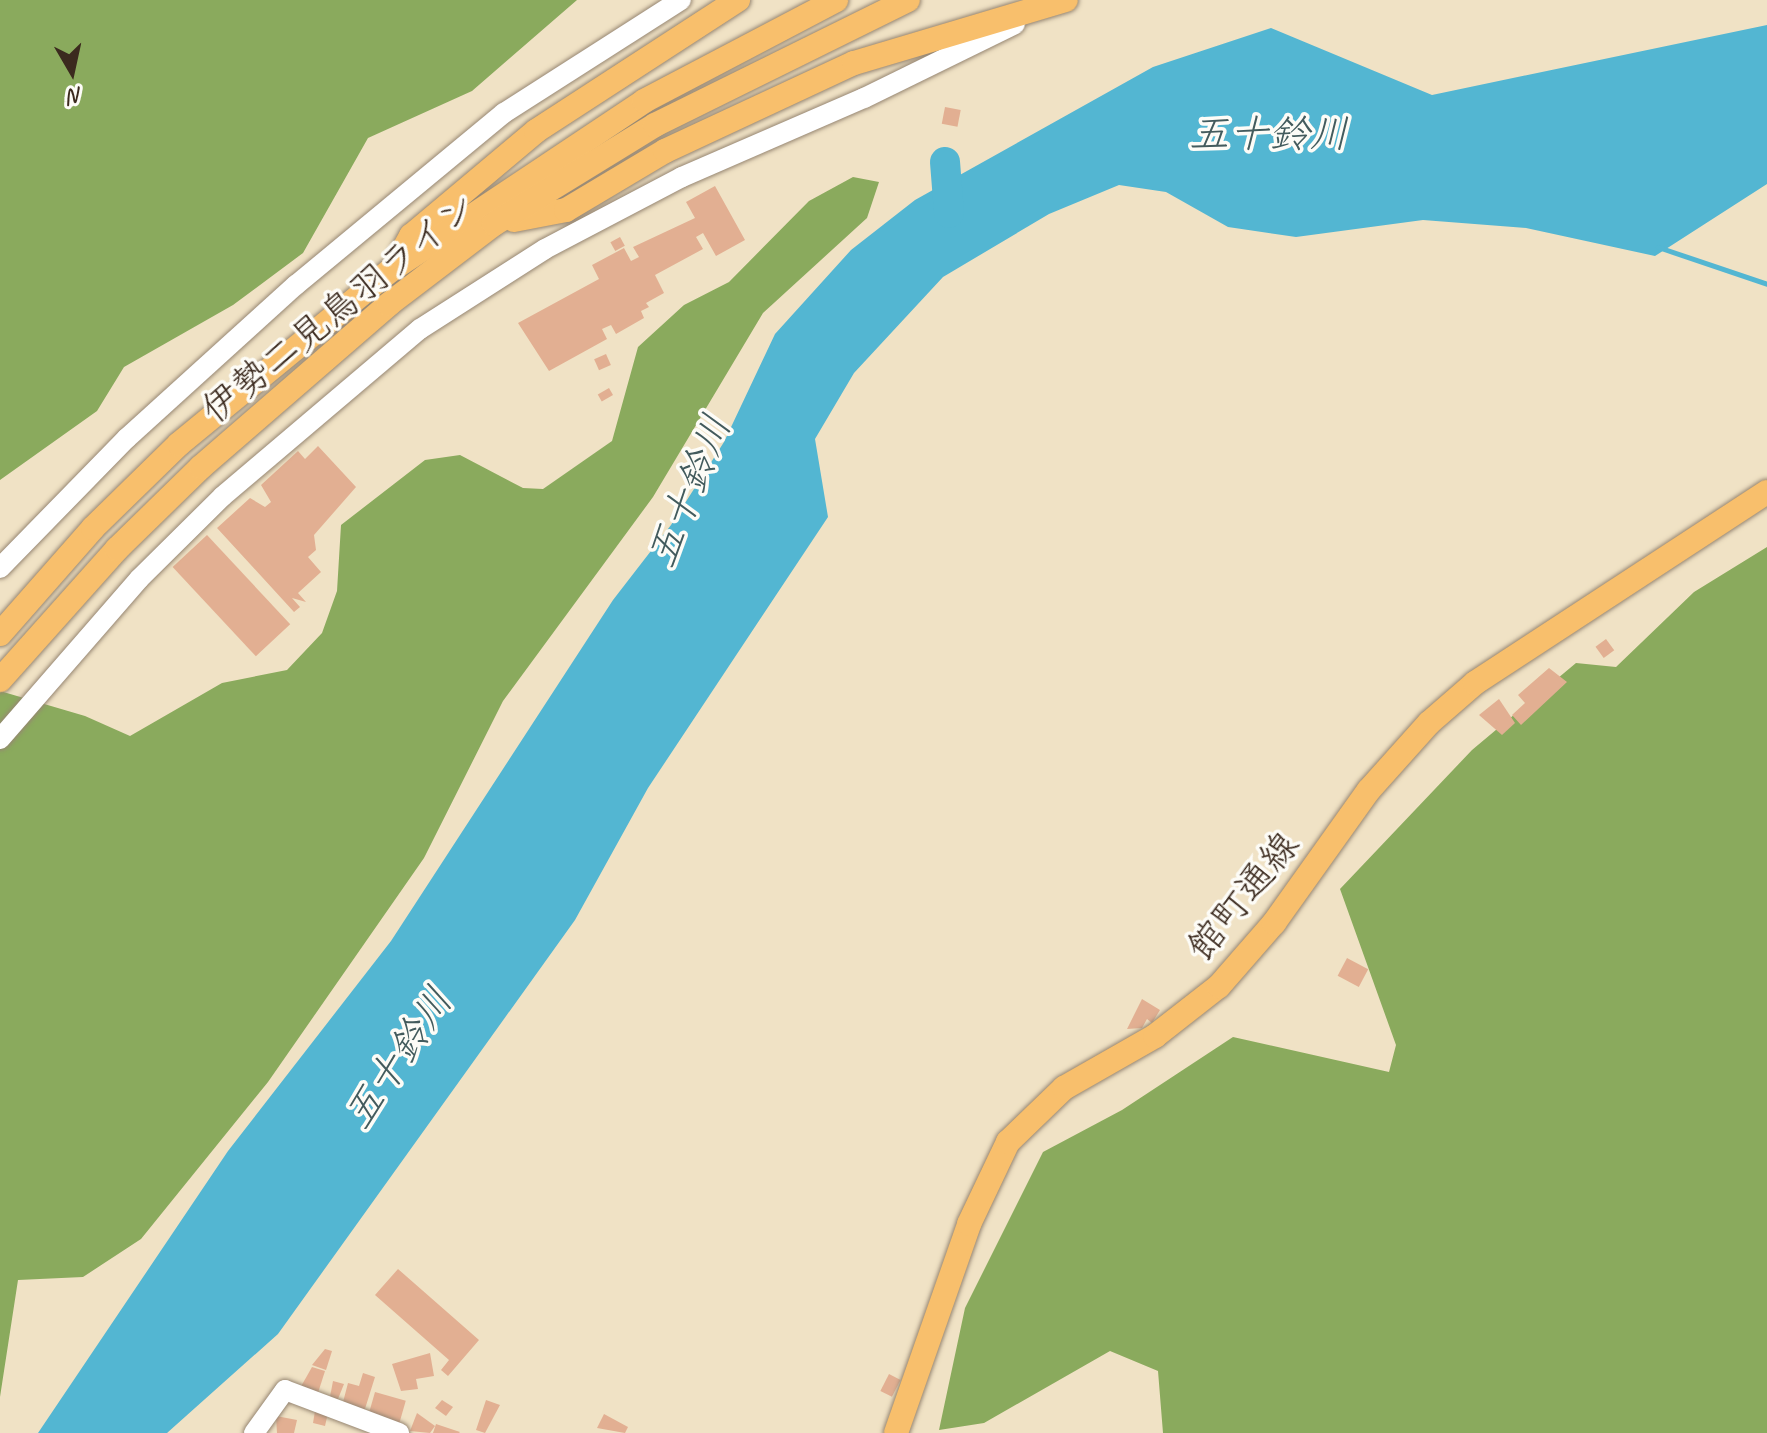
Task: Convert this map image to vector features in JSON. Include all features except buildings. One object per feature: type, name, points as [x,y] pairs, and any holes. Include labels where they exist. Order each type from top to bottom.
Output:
[{"type":"main road","points":[[391,270],[411,236],[536,131],[738,0]]},
{"type":"main road","name":"伊勢二見鳥羽ライン","points":[[0,634],[93,528],[179,444],[391,270],[644,101],[836,0]]},
{"type":"main road","name":"伊勢二見鳥羽ライン","points":[[0,680],[117,549],[201,467],[389,304],[494,224],[655,125],[908,0]]},
{"type":"main road","points":[[494,224],[566,210],[665,151],[854,63],[1068,0]]},
{"type":"main road","name":"館町通線","points":[[896,1433],[969,1224],[1008,1142],[1064,1088],[1167,1028],[1219,986],[1274,923],[1369,790],[1429,723],[1475,683],[1767,492]]},
{"type":"street","points":[[0,568],[127,438],[354,236],[504,113],[681,0]]},
{"type":"street","points":[[0,739],[139,579],[223,496],[420,329],[545,249],[682,177],[1068,0]]},
{"type":"street","points":[[254,1433],[285,1390],[399,1433]]},
{"type":"green space","points":[[0,0],[577,0],[472,91],[368,138],[303,253],[233,305],[124,367],[97,411],[0,480]]},
{"type":"green space","points":[[853,177],[879,182],[867,218],[763,313],[653,497],[503,701],[424,858],[268,1082],[141,1239],[83,1277],[18,1280],[0,1397],[0,691],[85,716],[130,736],[222,683],[287,670],[322,633],[337,591],[341,525],[425,460],[460,455],[523,488],[543,489],[612,441],[638,347],[684,305],[729,282],[809,201]]},
{"type":"green space","points":[[1767,547],[1767,1433],[1163,1433],[1158,1371],[1110,1351],[984,1423],[939,1430],[965,1308],[1043,1152],[1122,1110],[1233,1037],[1389,1072],[1396,1045],[1340,889],[1472,750],[1576,663],[1616,667],[1694,592]]},
{"type":"water","name":"五十鈴川","points":[[1767,25],[1767,184],[1655,256],[1526,228],[1423,220],[1296,237],[1228,227],[1166,192],[1119,185],[1049,214],[943,277],[854,373],[815,439],[828,517],[648,788],[575,920],[278,1334],[167,1433],[38,1433],[228,1151],[391,941],[613,600],[671,525],[724,442],[775,334],[851,250],[915,200],[1153,67],[1271,28],[1432,95]]},
{"type":"waterway","points":[[945,162],[949,213]]},
{"type":"waterway","points":[[1658,247],[1767,284]]}]
